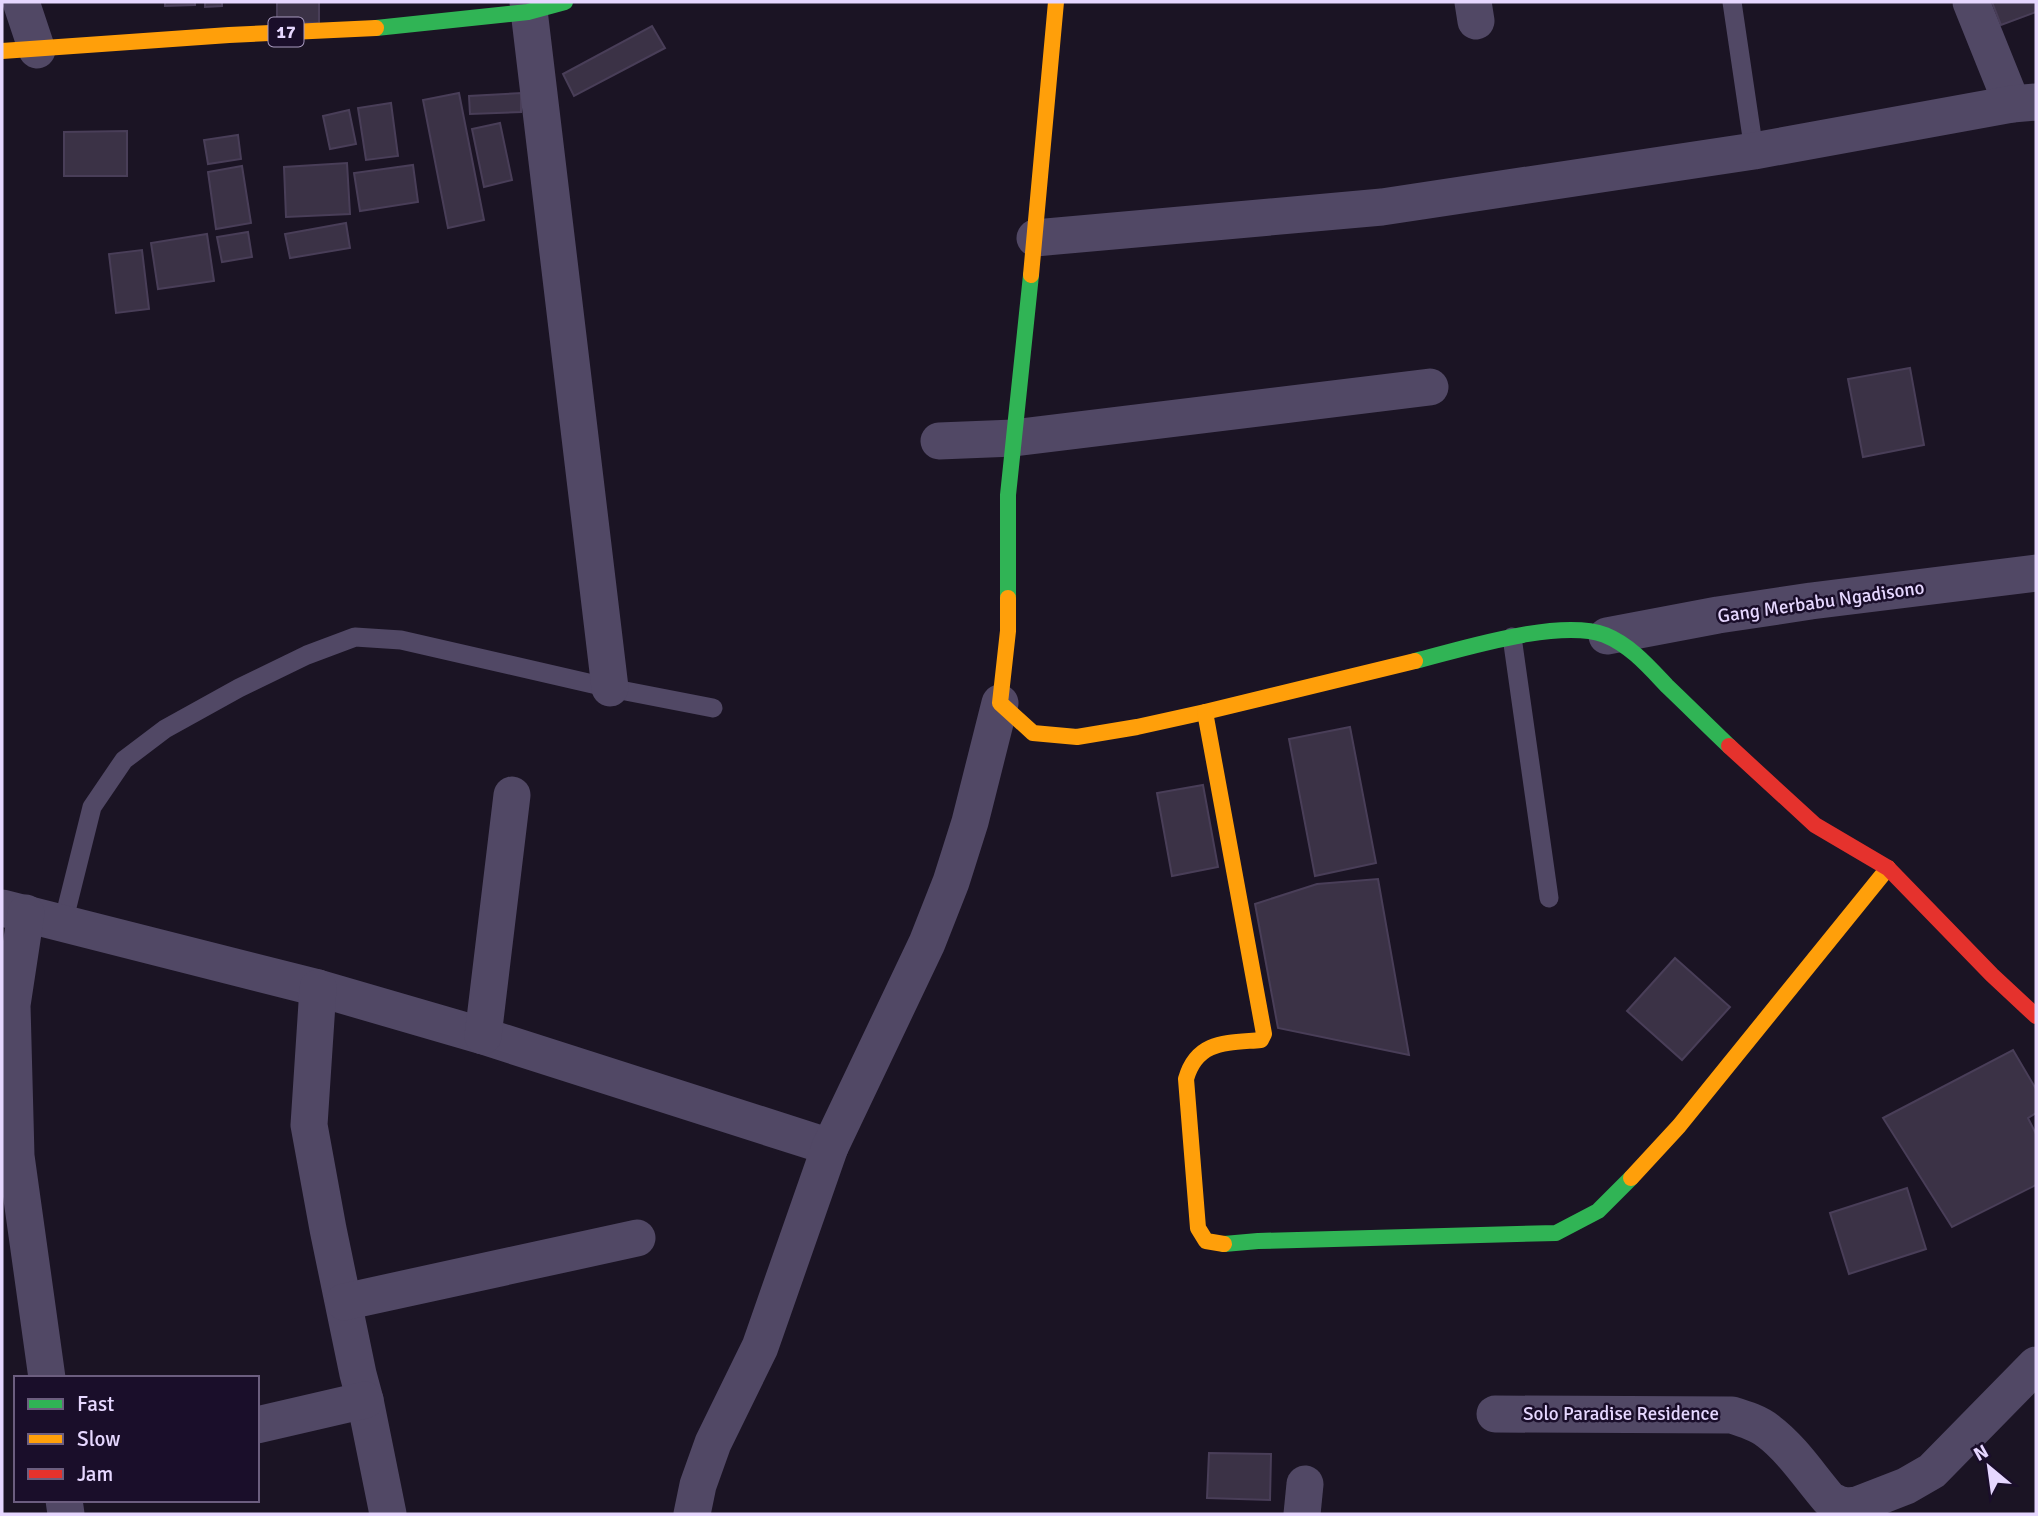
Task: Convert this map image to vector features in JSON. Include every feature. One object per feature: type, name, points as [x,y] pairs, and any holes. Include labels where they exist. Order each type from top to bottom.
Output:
[{"type":"main road","name":"17","points":[[15,51],[229,35],[393,27],[565,2]]},
{"type":"main road","points":[[1056,2],[1008,495],[1008,631],[1000,703],[1033,733],[1077,737],[1205,712],[1512,637],[1573,629],[1607,636],[1633,652],[1754,771],[1815,825],[1888,868],[1992,975],[2036,1016]]},
{"type":"main road","points":[[1205,712],[1264,1034],[1261,1040],[1211,1046],[1197,1054],[1188,1065],[1186,1079],[1198,1228],[1206,1241],[1219,1244],[1556,1233],[1578,1223],[1598,1211],[1617,1194],[1679,1126],[1888,868]]},
{"type":"street","points":[[15,51],[22,2]]},
{"type":"street","points":[[1035,238],[1382,207],[1754,151],[2024,103],[1971,2]]},
{"type":"street","points":[[528,7],[610,688]]},
{"type":"street","points":[[939,441],[1014,439],[1430,387]]},
{"type":"street","name":"Gang Merbabu Ngadisono","points":[[1607,636],[1798,603],[2036,574]]},
{"type":"street","points":[[692,1514],[705,1464],[760,1347],[830,1147],[927,943],[951,882],[970,822],[1000,703]]},
{"type":"street","points":[[483,1036],[512,795]]},
{"type":"street","points":[[47,1376],[9,1157],[14,911],[318,988],[483,1036],[830,1147]]},
{"type":"street","points":[[318,988],[309,1125],[387,1514]]},
{"type":"street","points":[[344,1302],[636,1238]]},
{"type":"street","name":"Solo Paradise Residence","points":[[1495,1414],[1732,1415],[1768,1431],[1829,1499],[1848,1507],[1906,1486],[1933,1471],[2036,1365]]},
{"type":"street","points":[[259,1424],[365,1400]]},
{"type":"lane","points":[[1732,2],[1754,151]]},
{"type":"lane","points":[[63,923],[92,807],[124,760],[165,729],[239,688],[307,654],[355,637],[401,640],[610,688],[713,708]]},
{"type":"lane","points":[[1512,637],[1549,898]]},
{"type":"building","points":[[165,2],[195,2],[195,5],[165,6]]},
{"type":"building","points":[[205,2],[222,2],[222,6],[205,7]]},
{"type":"building","points":[[277,2],[319,2],[319,23],[277,22]]},
{"type":"building","points":[[1992,2],[2036,2],[2036,12],[2001,25]]},
{"type":"building","points":[[652,26],[665,48],[574,96],[563,74]]},
{"type":"building","points":[[459,93],[484,220],[448,228],[423,100]]},
{"type":"building","points":[[521,93],[521,112],[470,114],[469,96]]},
{"type":"building","points":[[391,103],[398,156],[366,160],[358,108]]},
{"type":"building","points":[[349,110],[356,144],[330,149],[323,116]]},
{"type":"building","points":[[500,123],[512,180],[484,187],[472,129]]},
{"type":"building","points":[[127,131],[127,176],[64,176],[64,132]]},
{"type":"building","points":[[238,135],[241,159],[208,164],[204,140]]},
{"type":"building","points":[[347,163],[350,214],[286,217],[284,167]]},
{"type":"building","points":[[413,165],[418,202],[360,211],[354,173]]},
{"type":"building","points":[[242,166],[251,223],[216,229],[208,172]]},
{"type":"building","points":[[346,223],[350,248],[290,258],[285,234]]},
{"type":"building","points":[[248,232],[252,257],[222,262],[217,237]]},
{"type":"building","points":[[207,234],[214,281],[158,289],[151,243]]},
{"type":"building","points":[[142,250],[149,309],[116,313],[109,254]]},
{"type":"building","points":[[1910,368],[1924,445],[1863,457],[1848,379]]},
{"type":"building","points":[[1350,727],[1376,863],[1315,876],[1289,739]]},
{"type":"building","points":[[1203,785],[1218,867],[1172,876],[1157,793]]},
{"type":"building","points":[[1378,879],[1409,1055],[1278,1028],[1255,904],[1317,884]]},
{"type":"building","points":[[1675,958],[1730,1007],[1682,1060],[1627,1011]]},
{"type":"building","points":[[2013,1050],[2036,1089],[2036,1113],[2028,1118],[2036,1134],[2036,1185],[1952,1227],[1883,1118]]},
{"type":"building","points":[[1907,1188],[1926,1249],[1849,1274],[1830,1213]]},
{"type":"building","points":[[1209,1453],[1271,1454],[1270,1500],[1207,1498]]},
{"type":"traffic: fast","points":[[376,28],[528,12],[565,2]]},
{"type":"traffic: fast","points":[[1008,598],[1008,495],[1031,275]]},
{"type":"traffic: fast","points":[[1415,661],[1484,643],[1537,633],[1563,630],[1605,635],[1639,657],[1729,746]]},
{"type":"traffic: fast","points":[[1224,1244],[1556,1233],[1598,1211],[1631,1178]]},
{"type":"traffic: slow","points":[[1031,275],[1056,2]]},
{"type":"traffic: slow","points":[[2,51],[376,28]]},
{"type":"traffic: slow","points":[[1008,598],[1008,631],[1000,703],[1033,733],[1077,737],[1137,727],[1415,661]]},
{"type":"traffic: slow","points":[[1205,712],[1264,1034],[1261,1040],[1225,1043],[1206,1050],[1191,1066],[1186,1079],[1198,1228],[1206,1241],[1224,1244]]},
{"type":"traffic: slow","points":[[1631,1178],[1679,1126],[1888,868]]},
{"type":"traffic: jam","points":[[1729,746],[1815,825],[1888,868],[1992,975],[2036,1016]]}]
